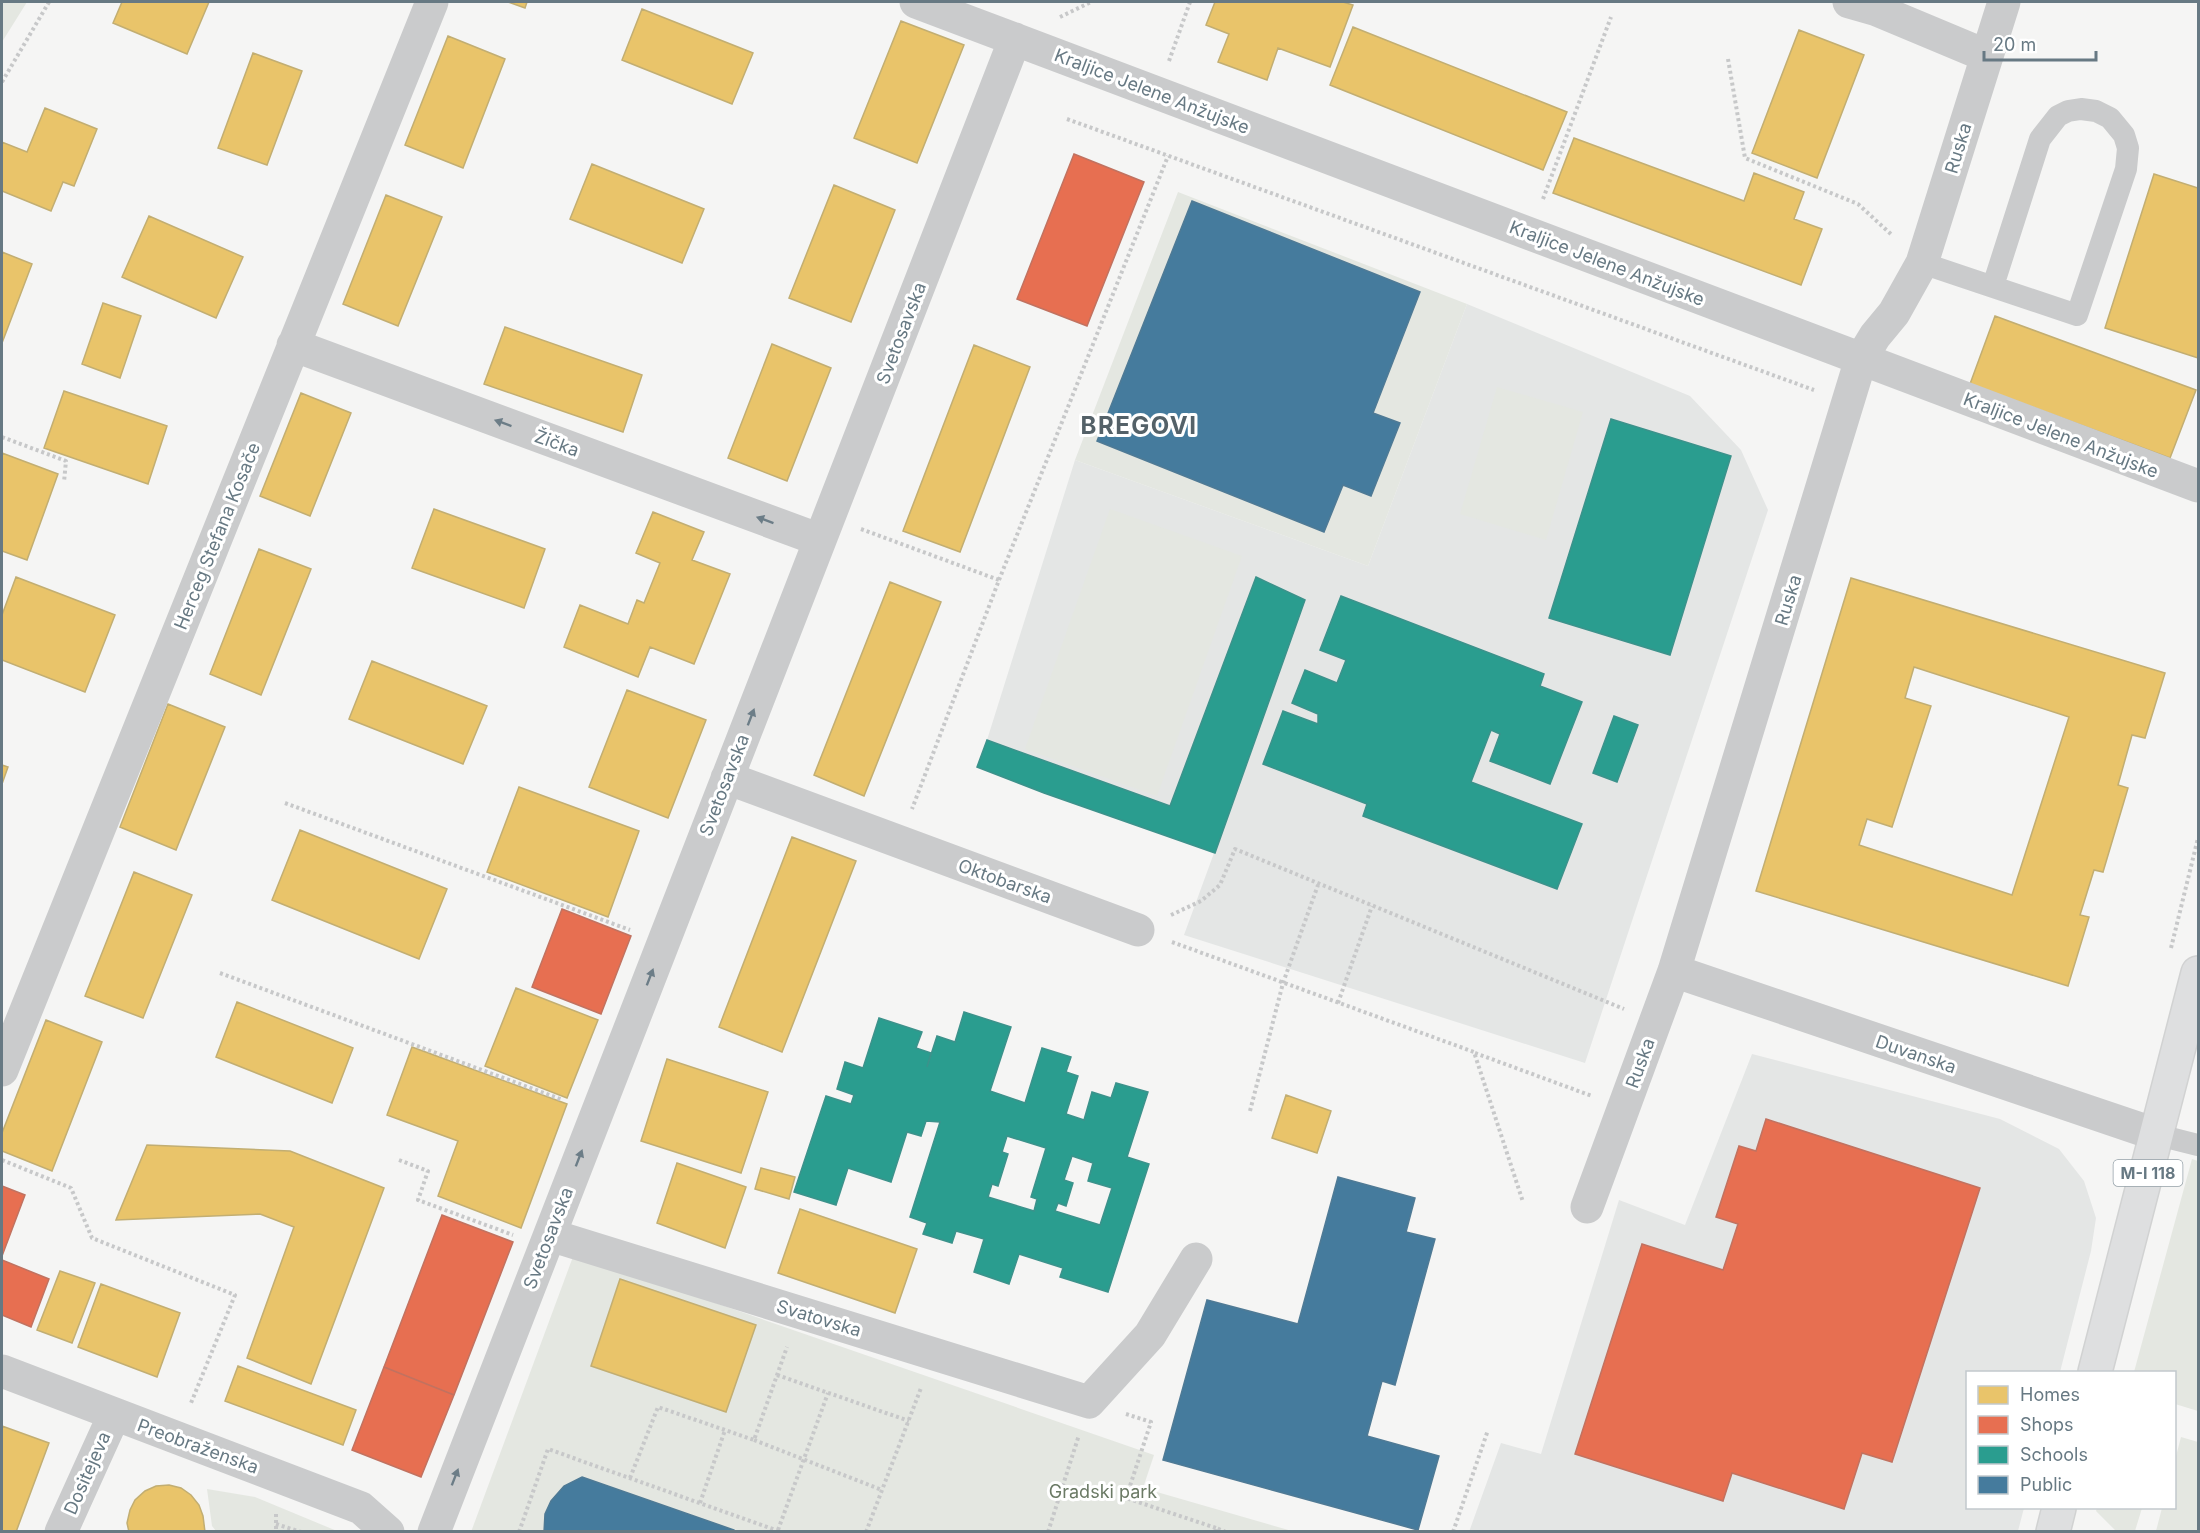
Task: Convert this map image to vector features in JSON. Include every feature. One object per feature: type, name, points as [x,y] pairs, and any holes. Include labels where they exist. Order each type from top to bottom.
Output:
[{"type":"main road","name":"M-I 118","points":[[2095,1371],[2199,973]]},
{"type":"main road","points":[[2053,1532],[2059,1509]]},
{"type":"street","name":"Herceg Stefana Kosače","points":[[2,1070],[432,2]]},
{"type":"street","name":"Kraljice Jelene Anžujske","points":[[916,2],[2199,486]]},
{"type":"street","points":[[1849,2],[1877,10],[1987,56]]},
{"type":"street","name":"Ruska","points":[[1587,1207],[1674,971],[1861,359],[1875,336],[1894,313],[1922,263],[2004,2]]},
{"type":"street","name":"Svetosavska","points":[[434,1532],[1015,39]]},
{"type":"street","name":"Žička","points":[[294,345],[824,529]]},
{"type":"street","name":"Oktobarska","points":[[727,778],[1138,930]]},
{"type":"street","name":"Duvanska","points":[[1674,971],[2158,1136]]},
{"type":"street","name":"Svatovska","points":[[550,1235],[1089,1402]]},
{"type":"street","points":[[1089,1402],[1150,1335],[1196,1259]]},
{"type":"street","name":"Preobraženska","points":[[2,1371],[361,1508],[388,1532]]},
{"type":"street","name":"Dositejeva","points":[[61,1532],[114,1415]]},
{"type":"lane","points":[[1922,263],[2077,315],[2126,169],[2128,148],[2124,135],[2110,118],[2096,111],[2081,109],[2068,111],[2058,116],[2040,139],[1993,286]]},
{"type":"lane","points":[[2158,1136],[2199,1145]]},
{"type":"path","points":[[2,82],[49,2]]},
{"type":"path","points":[[1158,93],[1190,2]]},
{"type":"path","points":[[1530,234],[1611,17]]},
{"type":"path","points":[[1728,59],[1745,158],[1858,204],[1922,263]]},
{"type":"path","points":[[1067,119],[1815,390]]},
{"type":"path","points":[[899,843],[999,580],[1168,156]]},
{"type":"path","points":[[2,437],[66,461],[64,482]]},
{"type":"path","points":[[824,529],[999,580]]},
{"type":"path","points":[[285,803],[636,933]]},
{"type":"path","points":[[1138,930],[1201,901],[1220,885],[1235,849],[1655,1022]]},
{"type":"path","points":[[1250,1111],[1283,983],[1318,885]]},
{"type":"path","points":[[1338,1003],[1372,906]]},
{"type":"path","points":[[1138,930],[1624,1107]]},
{"type":"path","points":[[220,974],[570,1102]]},
{"type":"path","points":[[1474,1052],[1523,1202]]},
{"type":"path","points":[[2,1160],[71,1188],[92,1238],[235,1295],[191,1404]]},
{"type":"path","points":[[399,1160],[428,1171],[418,1200],[517,1237]]},
{"type":"path","points":[[754,1440],[800,1312]]},
{"type":"path","points":[[866,1532],[934,1354]]},
{"type":"path","points":[[777,1375],[909,1421]]},
{"type":"path","points":[[519,1532],[548,1449],[780,1531],[828,1392]]},
{"type":"path","points":[[1048,1532],[1089,1402],[1151,1422],[1126,1498],[1226,1532]]},
{"type":"path","points":[[630,1478],[658,1407],[754,1440],[882,1490]]},
{"type":"path","points":[[700,1503],[725,1430]]},
{"type":"path","points":[[1453,1532],[1488,1430]]},
{"type":"path","points":[[276,1524],[301,1532]]},
{"type":"shaded area","points":[[1467,304],[1690,396],[1741,450],[1768,510],[1585,1063],[1184,935],[1214,853],[977,767],[1075,460],[1368,566]]},
{"type":"shaded area","points":[[1752,1054],[2000,1119],[2059,1149],[2084,1181],[2096,1218],[2091,1251],[2060,1371],[1966,1371],[1966,1509],[2024,1509],[2018,1531],[1469,1532],[1501,1443],[1541,1454],[1619,1200],[1685,1225]]},
{"type":"green space","points":[[2,2],[27,2],[2,42]]},
{"type":"green space","points":[[1178,192],[1467,304],[1368,566],[1075,460]]},
{"type":"green space","points":[[1497,387],[1583,412],[1546,540],[1460,514]]},
{"type":"green space","points":[[1110,509],[1242,556],[1157,796],[1025,749]]},
{"type":"green space","points":[[2192,1159],[2198,1161],[2198,1411],[2176,1404],[2176,1371],[2134,1371]]},
{"type":"green space","name":"Gradski park","points":[[574,1254],[1154,1455],[1143,1488],[1292,1531],[471,1532]]},
{"type":"green space","points":[[2181,1437],[2198,1442],[2198,1531],[2156,1531],[2162,1509],[2176,1509],[2176,1456]]},
{"type":"green space","points":[[207,1489],[255,1497],[337,1531],[216,1531],[212,1526]]},
{"type":"green space","points":[[2097,1509],[2142,1509],[2135,1531],[2116,1531],[2096,1511]]},
{"type":"building: Homes","points":[[122,2],[209,2],[187,54],[113,23]]},
{"type":"building: Homes","points":[[508,2],[527,2],[525,8]]},
{"type":"building: Homes","points":[[1215,2],[1343,2],[1353,5],[1330,67],[1278,48],[1267,80],[1218,62],[1229,34],[1206,25]]},
{"type":"building: Homes","points":[[642,9],[753,53],[732,104],[622,60]]},
{"type":"building: Homes","points":[[901,21],[964,45],[917,163],[854,138]]},
{"type":"building: Homes","points":[[1353,27],[1567,112],[1543,170],[1330,85]]},
{"type":"building: Homes","points":[[1799,30],[1864,55],[1817,178],[1752,153]]},
{"type":"building: Homes","points":[[448,36],[505,59],[463,168],[405,145]]},
{"type":"building: Homes","points":[[253,53],[302,71],[267,165],[218,148]]},
{"type":"building: Homes","points":[[45,108],[97,129],[74,186],[63,182],[51,211],[2,191],[2,142],[27,152]]},
{"type":"building: Homes","points":[[1574,138],[1744,201],[1754,173],[1804,192],[1794,219],[1822,229],[1801,285],[1553,193]]},
{"type":"building: Homes","points":[[592,164],[704,209],[682,263],[570,219]]},
{"type":"building: Homes","points":[[2154,174],[2198,188],[2198,358],[2105,328]]},
{"type":"building: Homes","points":[[834,185],[895,210],[851,322],[789,298]]},
{"type":"building: Homes","points":[[386,195],[442,217],[398,326],[343,304]]},
{"type":"building: Homes","points":[[149,216],[243,257],[216,318],[122,277]]},
{"type":"building: Homes","points":[[2,252],[32,264],[2,343]]},
{"type":"building: Homes","points":[[103,303],[141,316],[120,378],[82,364]]},
{"type":"building: Homes","points":[[1995,316],[2196,390],[2170,458],[1970,384]]},
{"type":"building: Homes","points":[[505,327],[642,375],[623,432],[484,384]]},
{"type":"building: Homes","points":[[772,344],[831,368],[787,481],[728,458]]},
{"type":"building: Homes","points":[[974,345],[1030,367],[960,552],[903,531]]},
{"type":"building: Homes","points":[[64,391],[167,426],[148,484],[44,448]]},
{"type":"building: Homes","points":[[301,393],[351,413],[310,516],[260,496]]},
{"type":"building: Homes","points":[[2,453],[58,474],[27,560],[2,551]]},
{"type":"building: Homes","points":[[434,509],[545,549],[524,608],[412,568]]},
{"type":"building: Homes","points":[[653,512],[704,532],[692,560],[730,574],[694,664],[650,647],[638,677],[564,647],[580,605],[628,624],[637,600],[644,603],[660,563],[636,553]]},
{"type":"building: Homes","points":[[259,549],[311,569],[261,695],[210,674]]},
{"type":"building: Homes","points":[[16,577],[115,615],[85,692],[2,660],[2,615]]},
{"type":"building: Homes","points":[[1851,578],[2165,673],[2145,738],[2132,735],[2118,785],[2128,788],[2103,872],[2094,870],[2080,915],[2089,917],[2068,986],[1756,891]],"holes":[[[1914,667],[2069,717],[2012,895],[1859,845],[1867,819],[1892,827],[1931,706],[1905,698]]]},
{"type":"building: Homes","points":[[890,582],[941,602],[864,796],[814,775]]},
{"type":"building: Homes","points":[[372,661],[487,706],[463,764],[349,719]]},
{"type":"building: Homes","points":[[627,690],[706,720],[668,818],[589,787]]},
{"type":"building: Homes","points":[[168,704],[225,727],[176,850],[120,827]]},
{"type":"building: Homes","points":[[2,765],[8,767],[2,784]]},
{"type":"building: Homes","points":[[519,787],[639,831],[608,917],[487,872]]},
{"type":"building: Homes","points":[[300,830],[447,889],[419,959],[272,900]]},
{"type":"building: Homes","points":[[792,837],[856,861],[782,1052],[719,1027]]},
{"type":"building: Homes","points":[[134,872],[192,895],[143,1018],[85,996]]},
{"type":"building: Homes","points":[[516,988],[598,1020],[567,1098],[485,1066]]},
{"type":"building: Homes","points":[[237,1002],[353,1048],[332,1103],[216,1057]]},
{"type":"building: Homes","points":[[46,1020],[102,1042],[52,1171],[2,1151],[2,1133]]},
{"type":"building: Homes","points":[[412,1047],[567,1104],[521,1228],[438,1196],[458,1141],[387,1115]]},
{"type":"building: Homes","points":[[667,1059],[768,1092],[741,1173],[641,1141]]},
{"type":"building: Homes","points":[[1286,1095],[1331,1111],[1317,1153],[1272,1138]]},
{"type":"building: Homes","points":[[147,1145],[290,1151],[384,1188],[311,1384],[247,1358],[294,1227],[260,1214],[116,1220]]},
{"type":"building: Homes","points":[[677,1163],[746,1187],[725,1248],[657,1223]]},
{"type":"building: Homes","points":[[761,1168],[795,1177],[789,1199],[755,1189]]},
{"type":"building: Homes","points":[[800,1209],[917,1249],[895,1313],[778,1273]]},
{"type":"building: Homes","points":[[60,1271],[95,1283],[72,1343],[37,1330]]},
{"type":"building: Homes","points":[[620,1279],[756,1325],[726,1412],[591,1366]]},
{"type":"building: Homes","points":[[101,1284],[180,1313],[157,1377],[78,1347]]},
{"type":"building: Homes","points":[[238,1366],[356,1410],[343,1445],[225,1401]]},
{"type":"building: Homes","points":[[2,1426],[49,1443],[16,1532],[2,1532]]},
{"type":"building: Homes","points":[[169,1485],[181,1488],[199,1505],[205,1532],[129,1532],[127,1523],[135,1500],[145,1491],[156,1486]]},
{"type":"building: Shops","points":[[1074,154],[1144,182],[1087,326],[1017,299]]},
{"type":"building: Shops","points":[[562,909],[631,936],[601,1014],[532,987]]},
{"type":"building: Shops","points":[[1766,1119],[1980,1188],[1892,1462],[1862,1453],[1844,1509],[1732,1473],[1723,1501],[1575,1454],[1642,1244],[1723,1270],[1738,1224],[1716,1217],[1739,1146],[1756,1151]]},
{"type":"building: Shops","points":[[2,1186],[25,1195],[2,1256]]},
{"type":"building: Shops","points":[[442,1215],[513,1242],[454,1395],[384,1367]]},
{"type":"building: Shops","points":[[2,1260],[49,1279],[31,1327],[2,1315]]},
{"type":"building: Shops","points":[[384,1367],[454,1395],[421,1477],[352,1450]]},
{"type":"building: Schools","points":[[1611,419],[1731,456],[1670,655],[1549,618]]},
{"type":"building: Schools","points":[[1256,577],[1305,600],[1215,853],[977,767],[987,740],[1170,806]]},
{"type":"building: Schools","points":[[1341,596],[1544,674],[1540,686],[1582,702],[1550,784],[1490,761],[1500,734],[1491,730],[1471,782],[1582,824],[1557,889],[1363,816],[1367,804],[1263,764],[1283,711],[1318,724],[1318,714],[1292,703],[1305,670],[1337,683],[1346,660],[1320,650]]},
{"type":"building: Schools","points":[[1614,716],[1638,725],[1617,782],[1593,773]]},
{"type":"building: Schools","points":[[964,1012],[1011,1027],[990,1091],[1025,1103],[1042,1048],[1071,1057],[1066,1072],[1078,1076],[1066,1114],[1084,1120],[1092,1092],[1111,1098],[1116,1083],[1148,1092],[1127,1157],[1149,1164],[1108,1292],[1060,1277],[1063,1268],[1019,1254],[1009,1284],[974,1272],[984,1239],[956,1231],[952,1243],[923,1234],[927,1223],[910,1217],[940,1122],[926,1121],[921,1136],[907,1132],[891,1182],[848,1168],[836,1205],[794,1192],[826,1096],[851,1104],[854,1095],[837,1089],[845,1062],[863,1068],[879,1018],[922,1032],[916,1048],[931,1053],[927,1067],[937,1036],[955,1042]],"holes":[[[1007,1136],[1046,1148],[1031,1197],[1037,1199],[1034,1211],[988,1197],[992,1184],[998,1186],[1008,1154],[1002,1152]],[[1072,1156],[1093,1163],[1088,1181],[1112,1188],[1100,1225],[1055,1211],[1058,1203],[1066,1206],[1073,1183],[1064,1180]]]},
{"type":"building: Public","points":[[1192,201],[1420,292],[1373,413],[1400,423],[1371,496],[1343,485],[1324,532],[1097,441]]},
{"type":"building: Public","points":[[1338,1177],[1415,1198],[1406,1232],[1435,1239],[1395,1385],[1382,1381],[1367,1436],[1439,1456],[1418,1530],[1163,1460],[1207,1300],[1298,1324]]},
{"type":"building: Public","points":[[582,1477],[734,1530],[734,1532],[544,1532],[545,1514],[551,1501],[564,1486]]},
{"type":"district","name":"BREGOVI","points":[[1139,425]]}]
